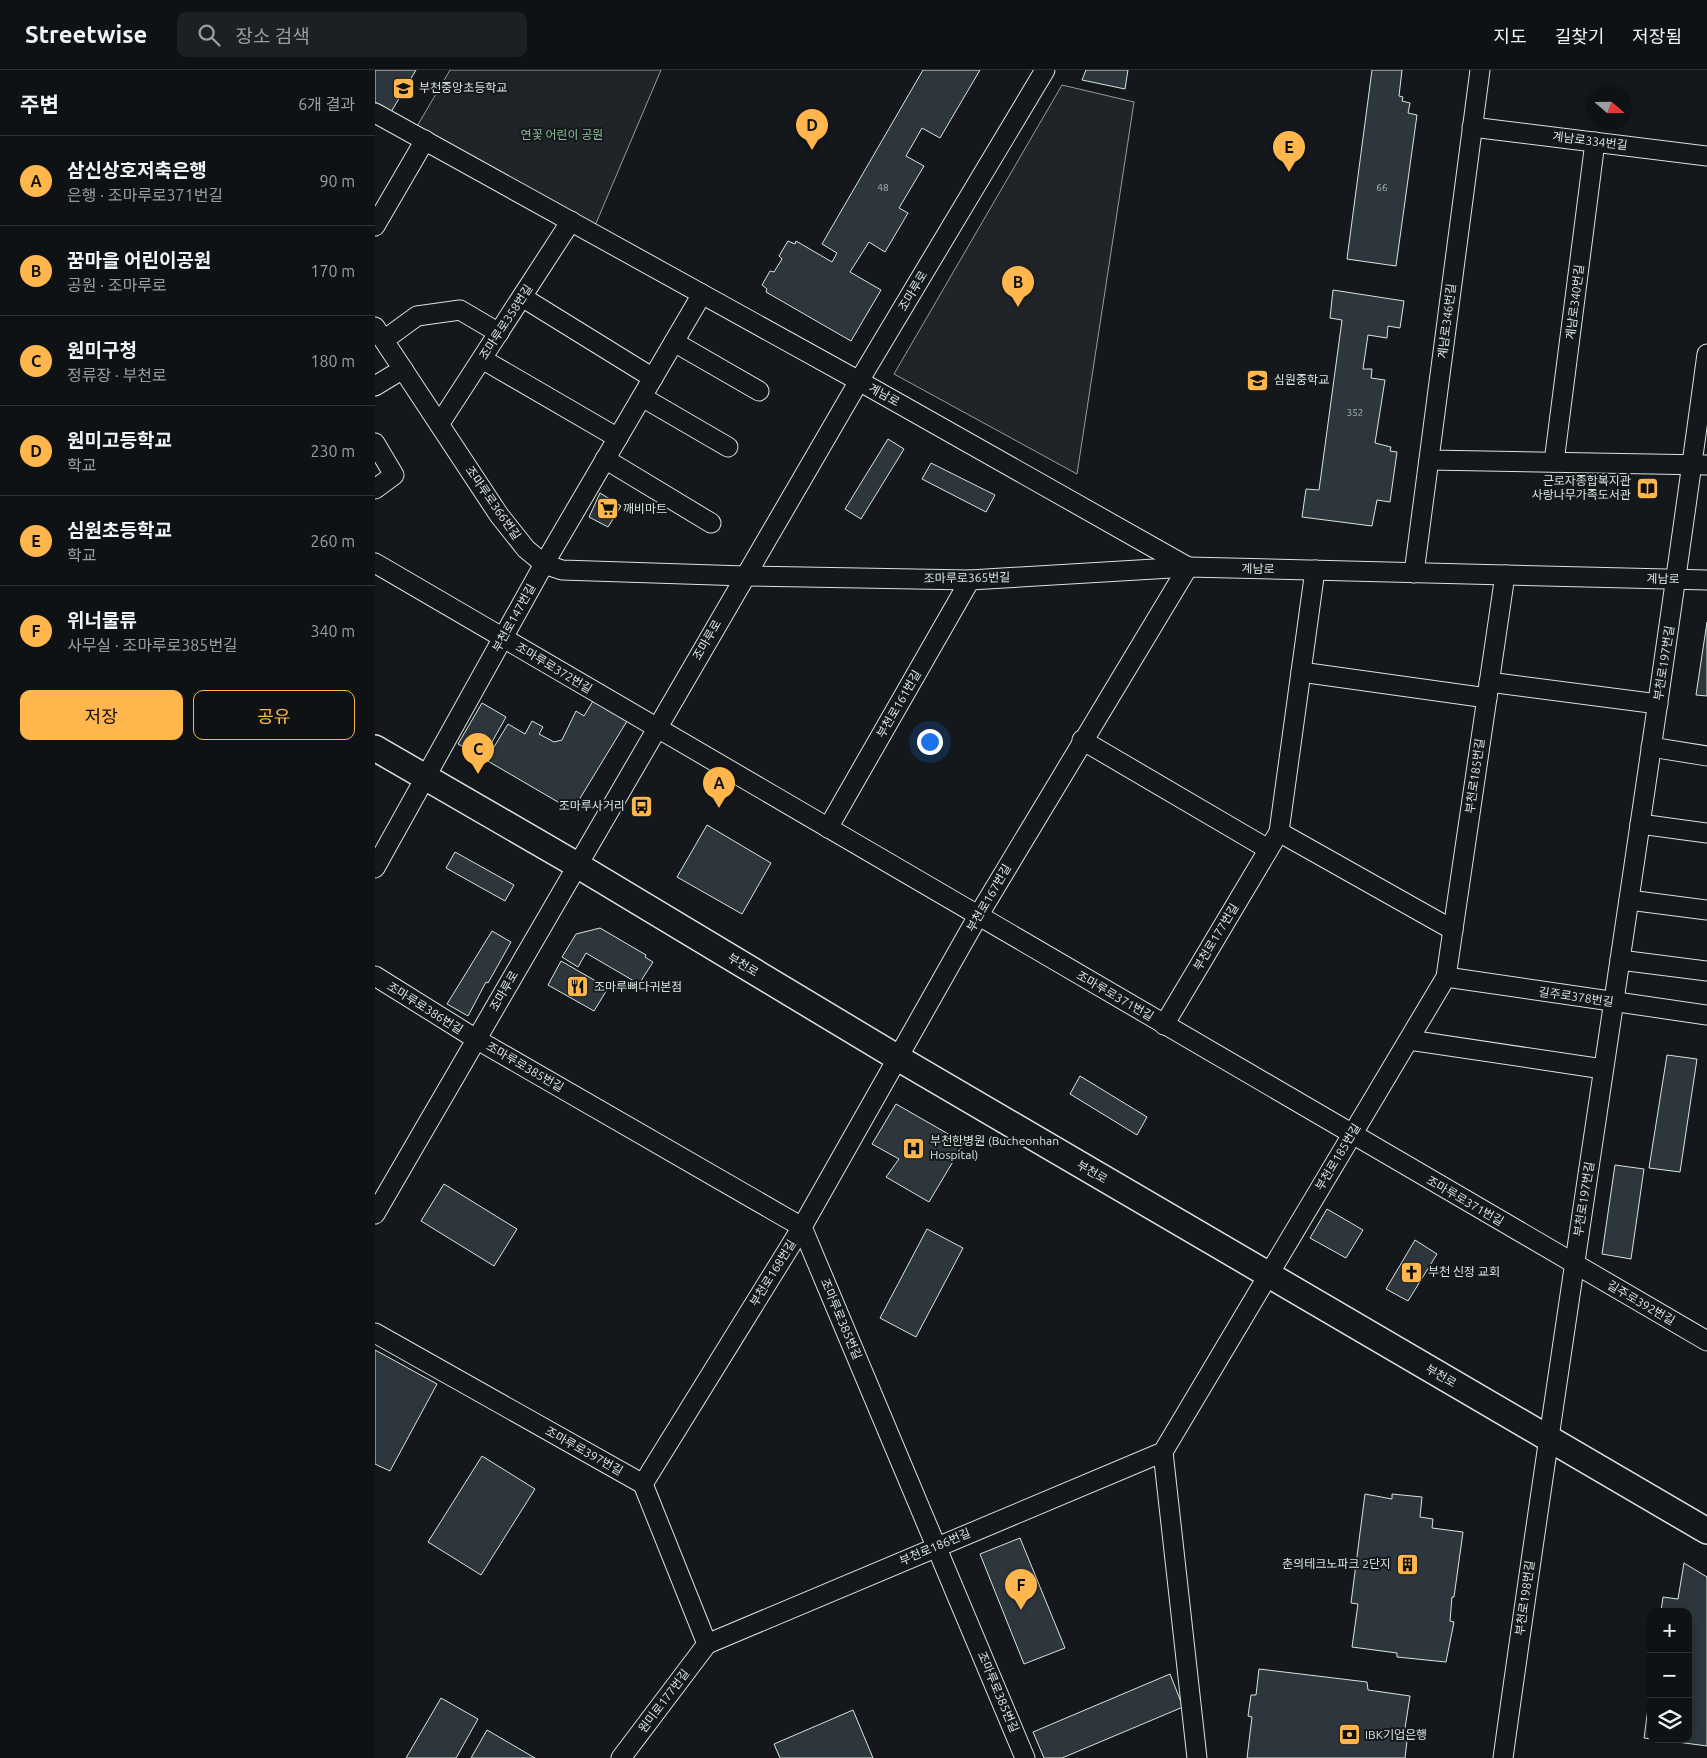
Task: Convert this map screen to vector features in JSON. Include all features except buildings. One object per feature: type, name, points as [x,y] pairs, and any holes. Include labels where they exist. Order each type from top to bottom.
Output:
[{"type":"main road","name":"부천로","points":[[375,748],[577,865],[898,1058],[1707,1531]]},
{"type":"street","name":"조마루로","points":[[375,1214],[859,380],[1045,70]]},
{"type":"street","name":"계남로346번길","points":[[1414,573],[1480,70]]},
{"type":"street","name":"계남로","points":[[375,113],[859,380],[1188,567],[1707,580]]},
{"type":"street","name":"계남로334번길","points":[[1472,127],[1707,156]]},
{"type":"street","points":[[375,226],[425,140]]},
{"type":"street","name":"계남로340번길","points":[[1554,462],[1595,142]]},
{"type":"street","name":"조마루로358번길","points":[[440,423],[571,221]]},
{"type":"street","name":"부천로147번길","points":[[375,868],[544,564],[702,294]]},
{"type":"street","points":[[522,297],[653,378]]},
{"type":"street","name":"조마루로366번길","points":[[499,333],[459,310],[417,316],[379,334],[499,514],[526,549],[544,564],[562,570],[745,576]]},
{"type":"street","points":[[674,342],[759,391]]},
{"type":"street","points":[[1677,579],[1700,464],[1707,354]]},
{"type":"street","points":[[482,359],[618,438]]},
{"type":"street","points":[[375,386],[403,369]]},
{"type":"street","points":[[642,397],[729,447]]},
{"type":"street","points":[[375,444],[395,475],[375,489]]},
{"type":"street","points":[[605,459],[711,523]]},
{"type":"street","points":[[1429,460],[1700,464]]},
{"type":"street","name":"조마루로372번길","points":[[375,563],[656,728]]},
{"type":"street","name":"조마루로365번길","points":[[745,576],[970,580],[1188,567]]},
{"type":"street","name":"부천로167번길","points":[[898,1058],[978,916],[1082,740],[1188,567]]},
{"type":"street","name":"부천로177번길","points":[[1164,1025],[1279,832],[1315,570]]},
{"type":"street","name":"부천로185번길","points":[[1267,1274],[1446,977],[1505,575]]},
{"type":"street","name":"부천로197번길","points":[[1547,1438],[1677,579]]},
{"type":"street","name":"부천로161번길","points":[[828,828],[970,580]]},
{"type":"street","points":[[1301,672],[1658,704]]},
{"type":"street","name":"조마루로371번길","points":[[656,728],[1574,1264]]},
{"type":"street","points":[[1082,740],[1268,849]]},
{"type":"street","points":[[1651,747],[1707,756]]},
{"type":"street","points":[[1640,824],[1707,833]]},
{"type":"street","points":[[1279,832],[1453,930]]},
{"type":"street","points":[[1629,900],[1707,910]]},
{"type":"street","points":[[1619,960],[1707,971]]},
{"type":"street","name":"조마루로386번길","points":[[375,976],[476,1039]]},
{"type":"street","name":"길주로378번길","points":[[1446,977],[1707,1015]]},
{"type":"street","name":"조마루로385번길","points":[[476,1039],[801,1227],[1025,1758]]},
{"type":"street","points":[[1409,1040],[1603,1069]]},
{"type":"street","name":"부천로168번길","points":[[643,1484],[801,1227],[898,1058]]},
{"type":"street","name":"길주로392번길","points":[[1574,1264],[1707,1341]]},
{"type":"street","points":[[1197,1758],[1163,1452],[1267,1274]]},
{"type":"street","name":"조마루로397번길","points":[[375,1333],[643,1484]]},
{"type":"street","name":"부천로198번길","points":[[1503,1758],[1547,1438]]},
{"type":"street","name":"부천로186번길","points":[[707,1644],[1163,1452]]},
{"type":"street","points":[[643,1484],[707,1644]]},
{"type":"street","name":"원미로177번길","points":[[621,1758],[707,1644]]},
{"type":"green space","name":"연꽃 어린이 공원","points":[[450,70],[661,70],[594,228],[416,128]]},
{"type":"green space","points":[[1062,85],[1134,102],[1077,474],[894,374]]},
{"type":"place","name":"부천중앙초등학교","points":[[403,88]]},
{"type":"place","name":"원미고등학교","points":[[812,150]]},
{"type":"place","name":"심원초등학교","points":[[1289,172]]},
{"type":"place","name":"꿈마을 어린이공원","points":[[1018,307]]},
{"type":"place","name":"심원중학교","points":[[1258,380]]},
{"type":"place","name":"근로자종합복지관 사랑나무가족도서관","points":[[1647,488]]},
{"type":"place","name":"깨비마트","points":[[607,509]]},
{"type":"place","name":"원미구청","points":[[478,774]]},
{"type":"place","name":"조마루사거리","points":[[641,806]]},
{"type":"place","name":"삼신상호저축은행","points":[[719,808]]},
{"type":"place","name":"조마루뼈다귀본점","points":[[578,987]]},
{"type":"place","name":"부천한병원 (Bucheonhan Hospital)","points":[[914,1148]]},
{"type":"place","name":"부천 신정 교회","points":[[1412,1272]]},
{"type":"place","name":"춘의테크노파크 2단지","points":[[1407,1564]]},
{"type":"place","name":"위너물류","points":[[1021,1610]]},
{"type":"place","name":"IBK기업은행","points":[[1349,1735]]}]
